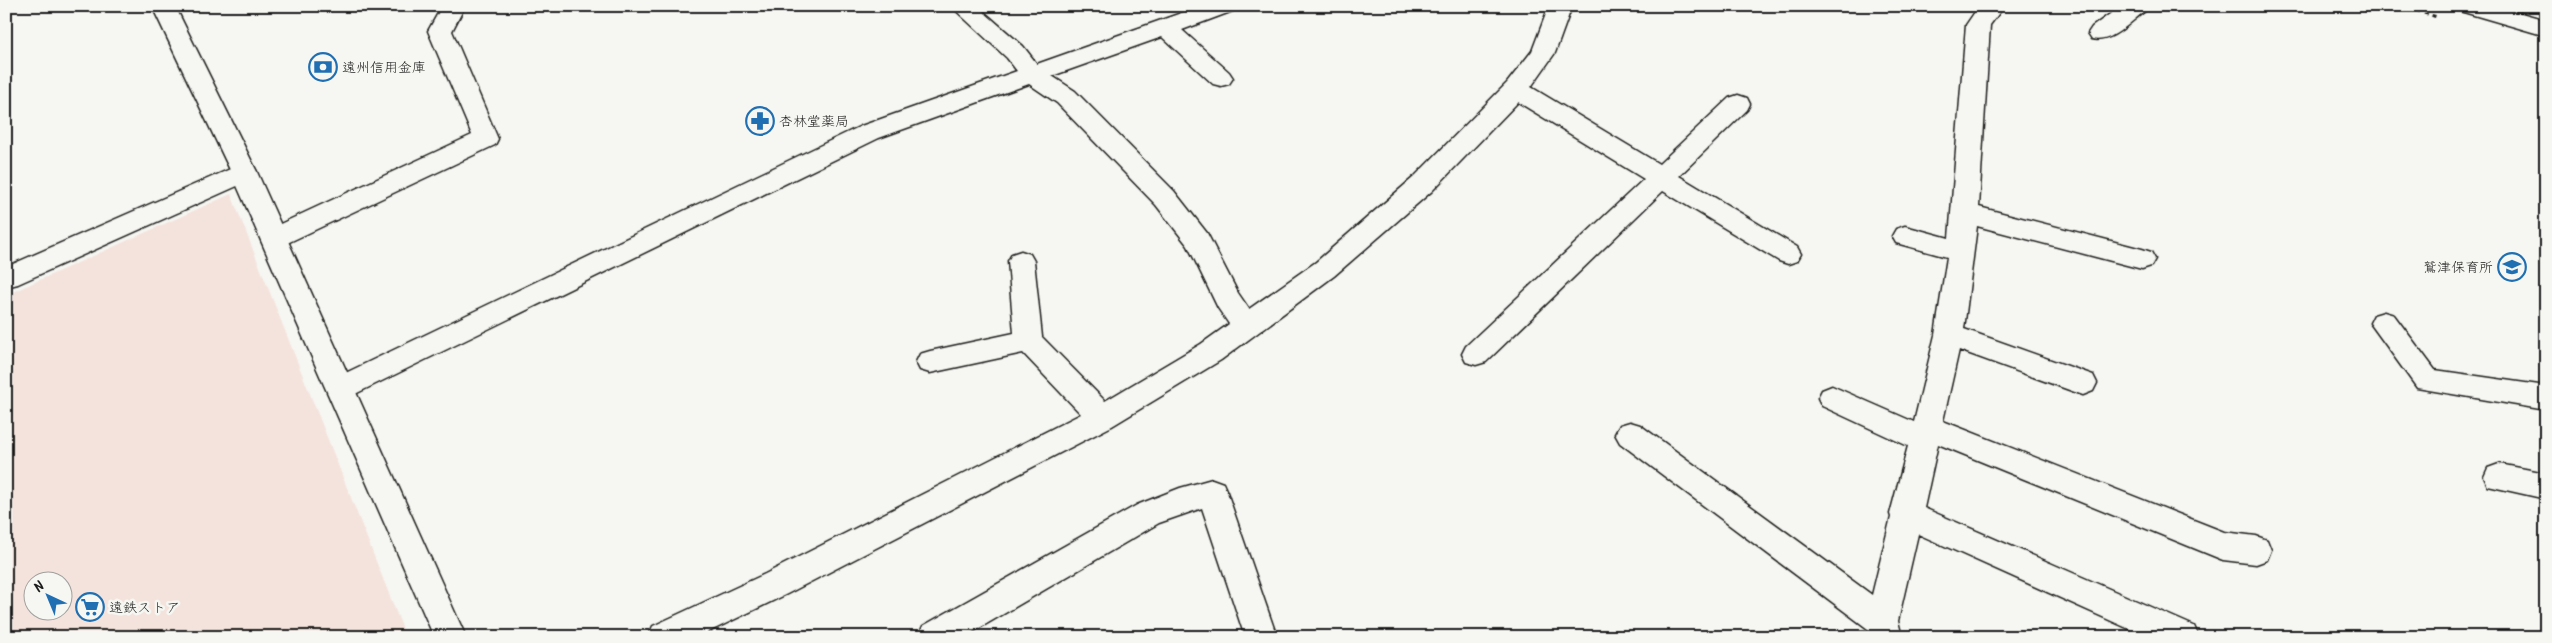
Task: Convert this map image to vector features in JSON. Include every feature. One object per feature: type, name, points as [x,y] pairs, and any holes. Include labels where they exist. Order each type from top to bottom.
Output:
[{"type":"main road","points":[[163,6],[244,172],[450,637]]},
{"type":"main road","points":[[274,238],[486,139],[440,31],[454,6]]},
{"type":"main road","points":[[962,6],[1015,52],[1034,76],[1066,97],[1165,198],[1198,240],[1228,300],[1246,326]]},
{"type":"main road","points":[[341,388],[870,132],[1034,76],[1225,6]]},
{"type":"main road","points":[[664,637],[776,584],[1102,417],[1211,352],[1325,269],[1424,184],[1516,89],[1543,53],[1561,6]]},
{"type":"main road","points":[[1630,434],[1884,629],[1905,514],[1949,335],[1966,213],[1978,25],[1982,16],[1993,6]]},
{"type":"main road","points":[[2100,33],[2137,6]]},
{"type":"main road","points":[[2468,6],[2546,28]]},
{"type":"main road","points":[[1166,28],[1221,78]]},
{"type":"main road","points":[[1516,89],[1788,254]]},
{"type":"main road","points":[[1476,354],[1660,176],[1738,104]]},
{"type":"main road","points":[[9,277],[244,172]]},
{"type":"main road","points":[[1966,213],[2142,260]]},
{"type":"main road","points":[[1905,236],[1960,251]]},
{"type":"main road","points":[[1021,261],[1029,341],[1102,417]]},
{"type":"main road","points":[[2384,323],[2427,380],[2546,398]]},
{"type":"main road","points":[[1949,335],[2083,383]]},
{"type":"main road","points":[[930,362],[1029,341]]},
{"type":"main road","points":[[1832,398],[2223,546],[2256,550]]},
{"type":"main road","points":[[2499,477],[2546,486]]},
{"type":"main road","points":[[934,637],[1148,514],[1180,501],[1212,492],[1261,637]]},
{"type":"main road","points":[[1905,514],[2184,637]]},
{"type":"shaded area","points":[[231,194],[406,637],[6,637],[6,295]]},
{"type":"place","name":"遠州信用金庫","points":[[323,67]]},
{"type":"place","name":"杏林堂薬局","points":[[760,121]]},
{"type":"place","name":"鷲津保育所","points":[[2512,267]]},
{"type":"place","name":"遠鉄ストア","points":[[90,607]]}]
